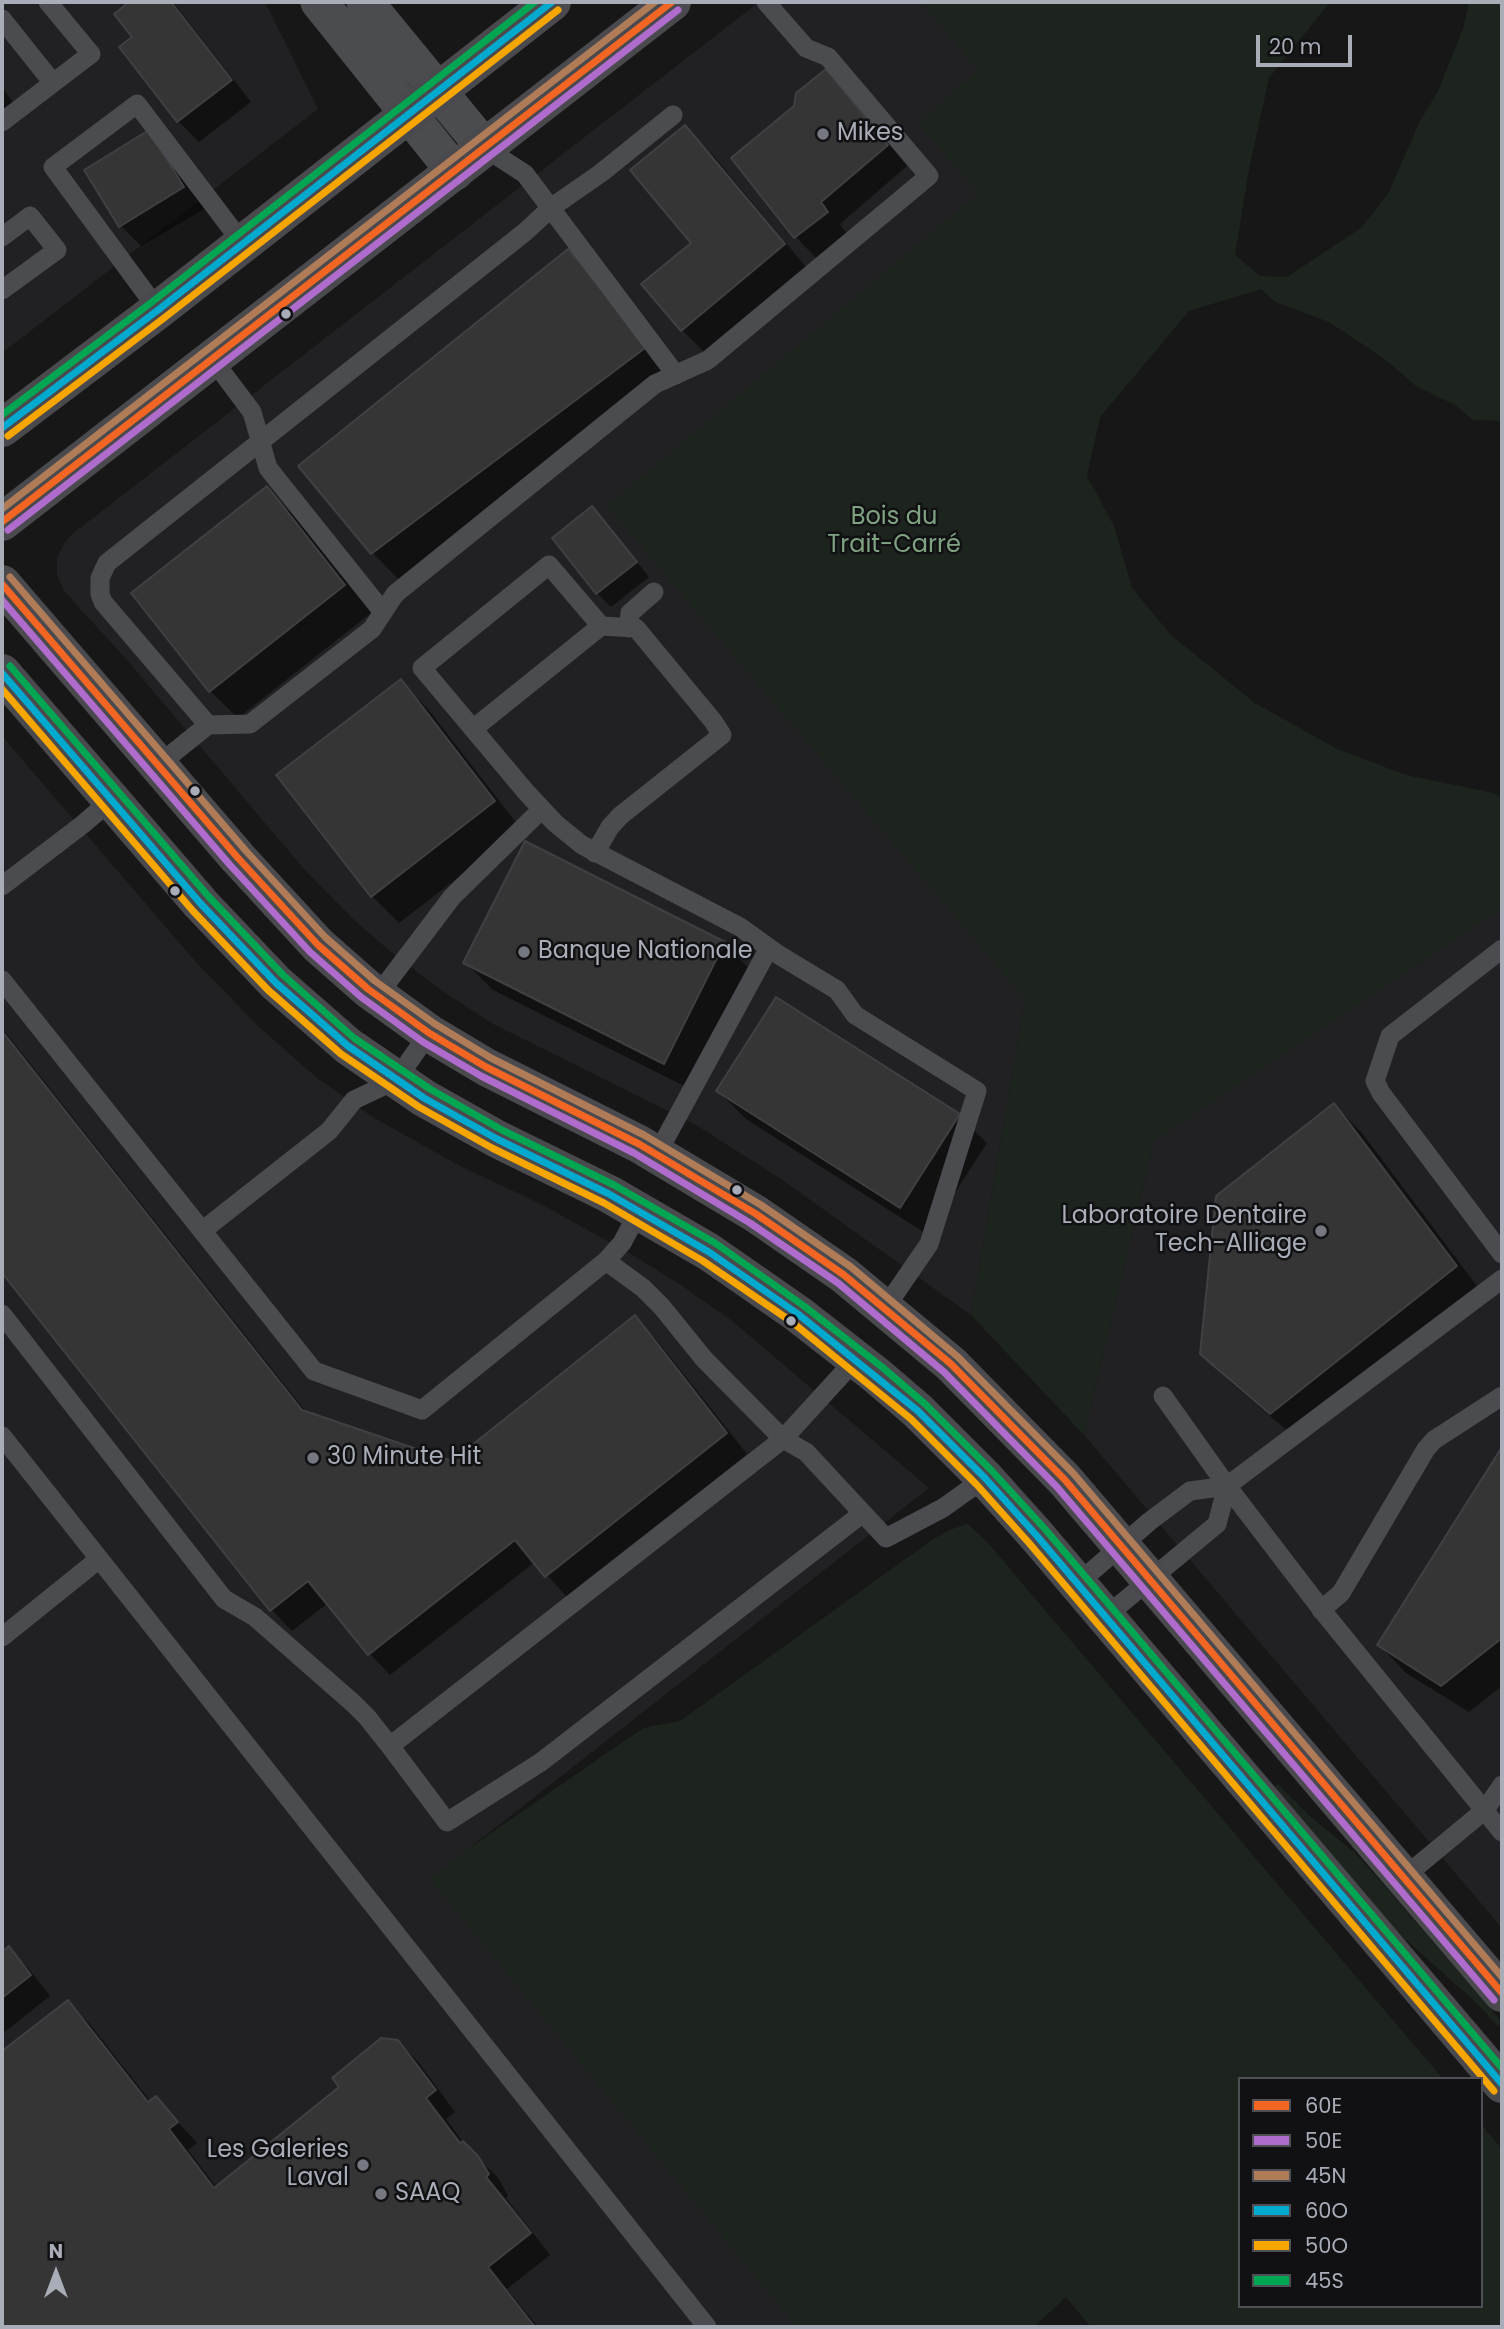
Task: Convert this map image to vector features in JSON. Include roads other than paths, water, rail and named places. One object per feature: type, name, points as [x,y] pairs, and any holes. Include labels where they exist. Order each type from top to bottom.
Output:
[{"type":"street","points":[[319,2],[455,172]]},
{"type":"street","points":[[365,2],[485,148]]},
{"type":"street","points":[[2,428],[158,310],[552,2]]},
{"type":"street","points":[[2,522],[672,2]]},
{"type":"street","points":[[2,584],[310,936],[377,996],[429,1033],[506,1079],[657,1154],[788,1235],[885,1308],[977,1389],[1065,1480],[1502,1993]]},
{"type":"street","points":[[2,673],[201,904],[276,984],[348,1046],[424,1098],[498,1139],[639,1210],[755,1282],[856,1359],[918,1411],[985,1478],[1077,1584],[1502,2084]]},
{"type":"lane","points":[[2,122],[91,54],[48,2]]},
{"type":"lane","points":[[158,765],[208,725],[250,724],[372,629],[395,594],[655,384],[708,360],[929,176],[828,57],[806,48],[766,2]]},
{"type":"lane","points":[[2,19],[53,83]]},
{"type":"lane","points":[[158,310],[53,167],[137,104],[243,244]]},
{"type":"lane","points":[[208,725],[107,609],[100,594],[103,570],[113,558],[525,232],[551,207],[601,173],[673,115]]},
{"type":"lane","points":[[485,148],[525,174],[676,375]]},
{"type":"lane","points":[[2,237],[30,216],[57,250],[2,289]]},
{"type":"lane","points":[[213,360],[252,412],[268,468],[383,611]]},
{"type":"lane","points":[[601,626],[549,565],[422,668],[555,823],[595,853],[740,927],[837,990],[855,1016],[977,1091],[929,1244],[885,1308]]},
{"type":"lane","points":[[629,628],[630,613],[654,592]]},
{"type":"lane","points":[[473,729],[601,626],[636,628],[713,721],[722,736],[620,816],[610,827],[595,853]]},
{"type":"lane","points":[[2,886],[110,801]]},
{"type":"lane","points":[[377,996],[452,897],[542,809]]},
{"type":"lane","points":[[657,1154],[769,948]]},
{"type":"lane","points":[[1502,949],[1393,1032],[1375,1081],[1381,1093],[1502,1254]]},
{"type":"lane","points":[[2,980],[314,1371],[422,1410],[606,1261],[622,1243],[639,1210]]},
{"type":"lane","points":[[202,1231],[329,1131],[354,1100],[396,1080],[429,1033]]},
{"type":"lane","points":[[606,1261],[643,1288],[704,1359],[783,1439],[806,1452],[886,1538],[943,1508],[985,1478]]},
{"type":"lane","points":[[1077,1584],[1189,1491],[1227,1486],[1502,1279]]},
{"type":"lane","points":[[2,1314],[224,1599],[255,1617],[367,1717],[447,1822],[541,1762],[863,1514]]},
{"type":"lane","points":[[390,1746],[783,1439],[856,1359]]},
{"type":"lane","points":[[1163,1396],[1321,1610],[1502,1832]]},
{"type":"lane","points":[[1321,1610],[1341,1593],[1426,1449],[1434,1440],[1502,1396]]},
{"type":"lane","points":[[2,1436],[707,2327]]},
{"type":"lane","points":[[1105,1617],[1217,1524],[1227,1486]]},
{"type":"lane","points":[[2,1637],[99,1559]]},
{"type":"lane","points":[[1404,1877],[1485,1810],[1502,1784]]},
{"type":"place","name":"Mikes","points":[[823,134]]},
{"type":"place","name":"Banque Nationale","points":[[524,952]]},
{"type":"place","name":"Laboratoire Dentaire Tech-Alliage","points":[[1321,1231]]},
{"type":"place","name":"30 Minute Hit","points":[[313,1458]]},
{"type":"place","name":"Les Galeries Laval","points":[[363,2165]]},
{"type":"place","name":"SAAQ","points":[[381,2194]]},
{"type":"park label","name":"Bois du Trait-Carré","points":[[894,532]]}]
